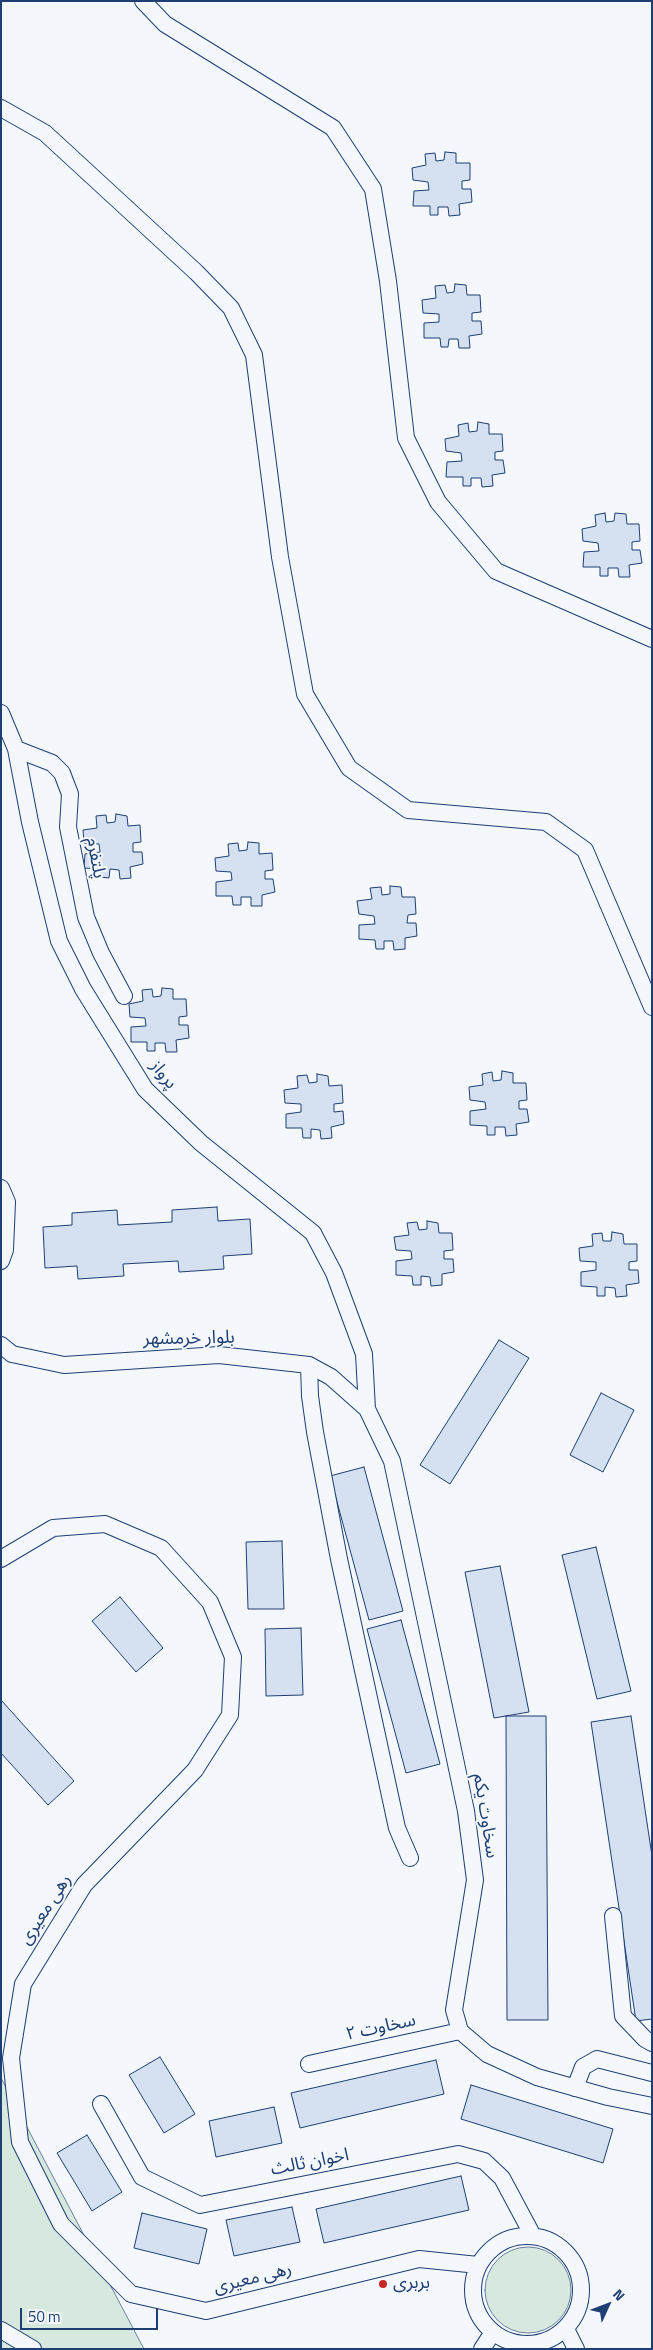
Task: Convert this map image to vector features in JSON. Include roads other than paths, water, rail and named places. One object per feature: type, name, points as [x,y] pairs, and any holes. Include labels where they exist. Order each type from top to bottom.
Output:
[{"type":"street","points":[[143,1],[165,24],[333,128],[373,189],[388,281],[406,438],[438,502],[496,571],[652,640]]},
{"type":"street","points":[[1,108],[46,132],[232,308],[254,355],[280,557],[305,694],[349,768],[408,810],[546,822],[585,850],[652,1007]]},
{"type":"street","name":"پرواز","points":[[1,713],[16,749],[30,822],[59,941],[83,989],[146,1089],[201,1143],[313,1233],[334,1273],[364,1354],[367,1409]]},
{"type":"street","name":"پلتفرم","points":[[16,749],[52,763],[62,773],[70,794],[68,827],[86,917],[124,996]]},
{"type":"street","points":[[1,1188],[7,1202],[5,1250],[1,1261]]},
{"type":"street","name":"بلوار خرمشهر","points":[[1,1345],[12,1354],[64,1365],[219,1355],[309,1365],[331,1377],[367,1409]]},
{"type":"street","points":[[309,1365],[310,1396],[315,1432],[339,1559],[397,1828],[410,1858]]},
{"type":"street","name":"سخاوت یکم","points":[[367,1409],[392,1460],[466,1811],[475,1880],[454,2010],[460,2031]]},
{"type":"street","name":"رهی معیری","points":[[1,1560],[53,1528],[105,1524],[161,1548],[210,1602],[233,1657],[230,1715],[196,1770],[84,1885],[23,1984],[11,2058],[20,2142],[61,2224],[131,2294],[206,2311],[418,2259],[478,2265]]},
{"type":"street","points":[[613,1916],[623,2016],[645,2039],[652,2043]]},
{"type":"street","points":[[460,2031],[486,2054],[537,2077],[652,2106]]},
{"type":"street","name":"سخاوت ۲","points":[[309,2064],[460,2031]]},
{"type":"street","points":[[575,2088],[583,2067],[588,2062],[597,2059],[652,2073]]},
{"type":"street","name":"اخوان ثالث","points":[[101,2104],[142,2177],[200,2205],[458,2154],[484,2162],[502,2178],[533,2236]]},
{"type":"street","points":[[524,2235],[533,2236],[542,2237],[559,2246],[573,2260],[580,2277],[582,2295],[577,2314],[566,2329],[545,2341],[522,2344],[507,2340],[493,2332],[481,2318],[474,2301],[473,2283],[478,2265],[490,2250],[505,2240],[524,2235]]},
{"type":"street","points":[[566,2329],[576,2349]]},
{"type":"street","points":[[1,2330],[34,2349]]},
{"type":"street","points":[[482,2349],[493,2332]]},
{"type":"place","name":"بربری","points":[[383,2284]]}]
